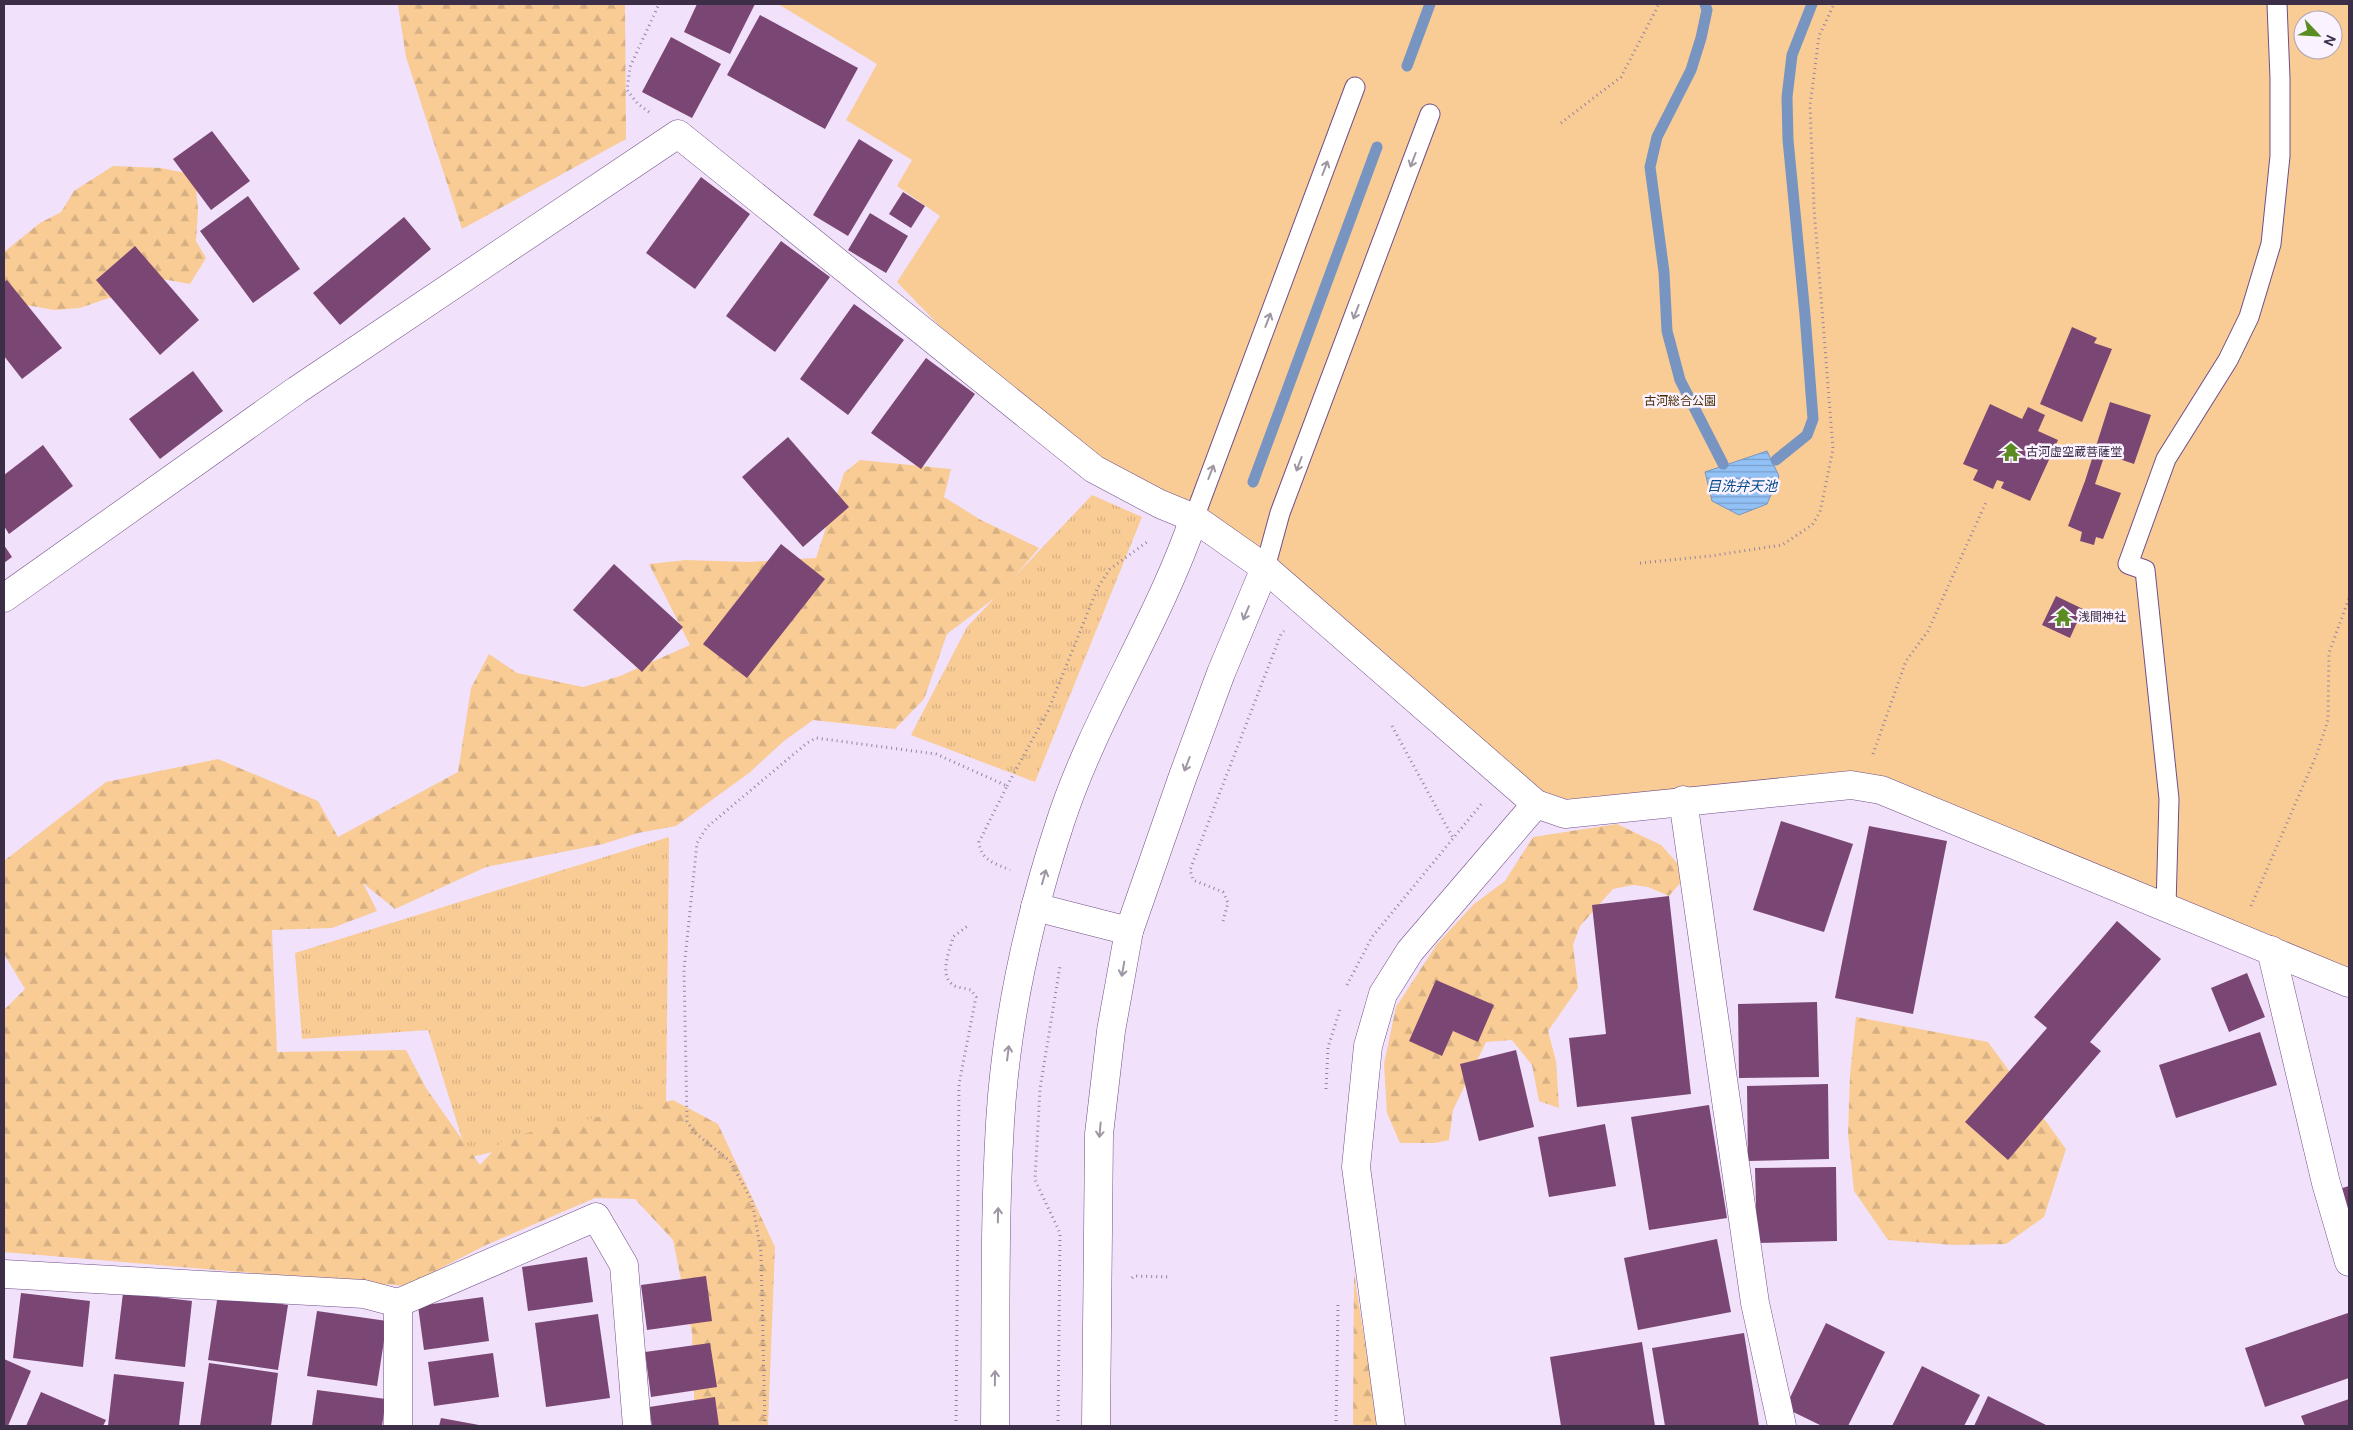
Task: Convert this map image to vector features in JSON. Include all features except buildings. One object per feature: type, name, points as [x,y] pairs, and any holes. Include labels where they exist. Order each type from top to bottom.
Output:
[{"type":"street","points":[[4,598],[297,390],[678,134],[1094,469],[1160,504],[1194,518],[1265,568],[1536,804],[1565,814],[1683,800],[1851,785],[1865,786],[1890,794],[2166,906],[2349,983]]},
{"type":"street","points":[[995,1426],[1000,1122],[1013,1016],[1035,907],[1059,824],[1094,736],[1179,561],[1194,518]]},
{"type":"street","points":[[1096,1426],[1099,1134],[1112,1031],[1129,931],[1197,738],[1265,568]]},
{"type":"street","points":[[1683,800],[1755,1303],[1784,1425]]},
{"type":"street","points":[[1391,1426],[1356,1167],[1368,1046],[1383,994],[1410,951],[1536,804]]},
{"type":"street","points":[[1035,907],[1129,931]]},
{"type":"street","points":[[2271,950],[2326,1183],[2349,1262]]},
{"type":"street","points":[[4,1274],[364,1294],[398,1303],[596,1218],[624,1265],[637,1426]]},
{"type":"street","points":[[398,1303],[398,1426]]},
{"type":"lane","points":[[2166,906],[2169,799],[2145,570],[2128,564],[2166,459],[2228,360],[2249,317],[2271,244],[2280,156],[2280,78],[2277,4]]},
{"type":"lane","points":[[1194,518],[1355,87]]},
{"type":"lane","points":[[1265,568],[1280,513],[1430,114]]},
{"type":"path","points":[[659,4],[630,67],[627,90],[638,104],[678,134]]},
{"type":"path","points":[[1562,123],[1621,77],[1659,4]]},
{"type":"path","points":[[1640,563],[1710,556],[1782,545],[1812,525],[1820,512],[1833,449],[1814,208],[1810,106],[1819,36],[1834,4]]},
{"type":"path","points":[[1865,786],[1869,764],[1906,661],[1928,631],[1987,500]]},
{"type":"path","points":[[1019,874],[986,859],[980,853],[979,842],[1048,711],[1098,587],[1110,569],[1149,541]]},
{"type":"path","points":[[2238,936],[2328,720],[2329,653],[2349,598]]},
{"type":"path","points":[[1223,921],[1228,903],[1223,892],[1193,880],[1190,870],[1281,634],[1296,622],[1309,606]]},
{"type":"path","points":[[1387,719],[1453,838]]},
{"type":"path","points":[[765,1426],[762,1252],[752,1200],[730,1161],[694,1132],[687,1121],[684,969],[696,843],[707,827],[807,743],[816,738],[936,754],[1007,786]]},
{"type":"path","points":[[956,1426],[959,1084],[976,997],[971,990],[952,985],[946,977],[946,967],[952,937],[969,925]]},
{"type":"path","points":[[1058,1426],[1060,1233],[1035,1180],[1040,1089],[1060,963]]},
{"type":"green space","points":[[625,4],[626,139],[462,229],[406,57],[398,5]]},
{"type":"green space","name":"古河総合公園","points":[[778,4],[2349,4],[2349,983],[1881,790],[1565,814],[1309,606],[1029,418],[897,282],[940,216],[897,186],[912,160],[846,120],[877,64]]},
{"type":"green space","points":[[113,166],[161,168],[195,175],[198,210],[196,241],[206,258],[190,284],[157,278],[141,299],[109,298],[80,308],[54,310],[4,301],[4,252],[40,223],[61,212],[74,191]]},
{"type":"green space","points":[[860,460],[951,469],[944,497],[981,520],[1039,548],[1000,594],[947,634],[924,699],[895,729],[813,720],[784,741],[749,773],[676,826],[638,833],[603,844],[486,867],[395,909],[363,883],[377,911],[332,928],[272,930],[277,1052],[406,1050],[426,1088],[480,1165],[505,1138],[673,1100],[718,1124],[775,1247],[768,1426],[695,1426],[692,1333],[673,1240],[635,1199],[595,1198],[486,1245],[406,1286],[4,1252],[4,1010],[25,989],[4,954],[4,861],[106,782],[218,759],[318,801],[338,837],[458,772],[471,688],[489,654],[517,673],[583,687],[620,676],[690,645],[649,564],[686,560],[749,562],[816,558],[844,473]]},
{"type":"green space","points":[[1092,495],[1142,517],[1035,782],[911,735],[967,627]]},
{"type":"green space","points":[[1617,824],[1661,845],[1678,864],[1681,882],[1669,896],[1648,887],[1633,885],[1613,889],[1580,926],[1573,945],[1578,988],[1548,1031],[1556,1061],[1559,1108],[1539,1101],[1532,1065],[1512,1040],[1486,1042],[1453,1110],[1449,1140],[1435,1143],[1400,1143],[1387,1113],[1384,1064],[1396,1007],[1437,944],[1474,904],[1505,881],[1533,837]]},
{"type":"green space","points":[[669,837],[666,1109],[468,1158],[428,1030],[302,1039],[295,953]]},
{"type":"green space","points":[[1856,1017],[1988,1042],[2066,1149],[2044,1217],[2006,1244],[1954,1245],[1888,1240],[1854,1191],[1848,1134],[1850,1075]]},
{"type":"green space","points":[[1354,1273],[1378,1426],[1353,1426]]},
{"type":"water","name":"目洗弁天池","points":[[1767,451],[1779,476],[1767,504],[1739,515],[1712,501],[1705,472]]},
{"type":"waterway","points":[[1407,66],[1430,4]]},
{"type":"waterway","points":[[1705,4],[1707,10],[1691,70],[1657,137],[1650,167],[1664,272],[1667,331],[1680,380],[1723,464]]},
{"type":"waterway","points":[[1776,460],[1807,435],[1813,419],[1788,140],[1787,97],[1792,55],[1812,4]]},
{"type":"waterway","points":[[1253,482],[1377,147]]},
{"type":"place","name":"古河虚空蔵菩薩堂","points":[[2011,452]]},
{"type":"place","name":"浅間神社","points":[[2063,617]]}]
